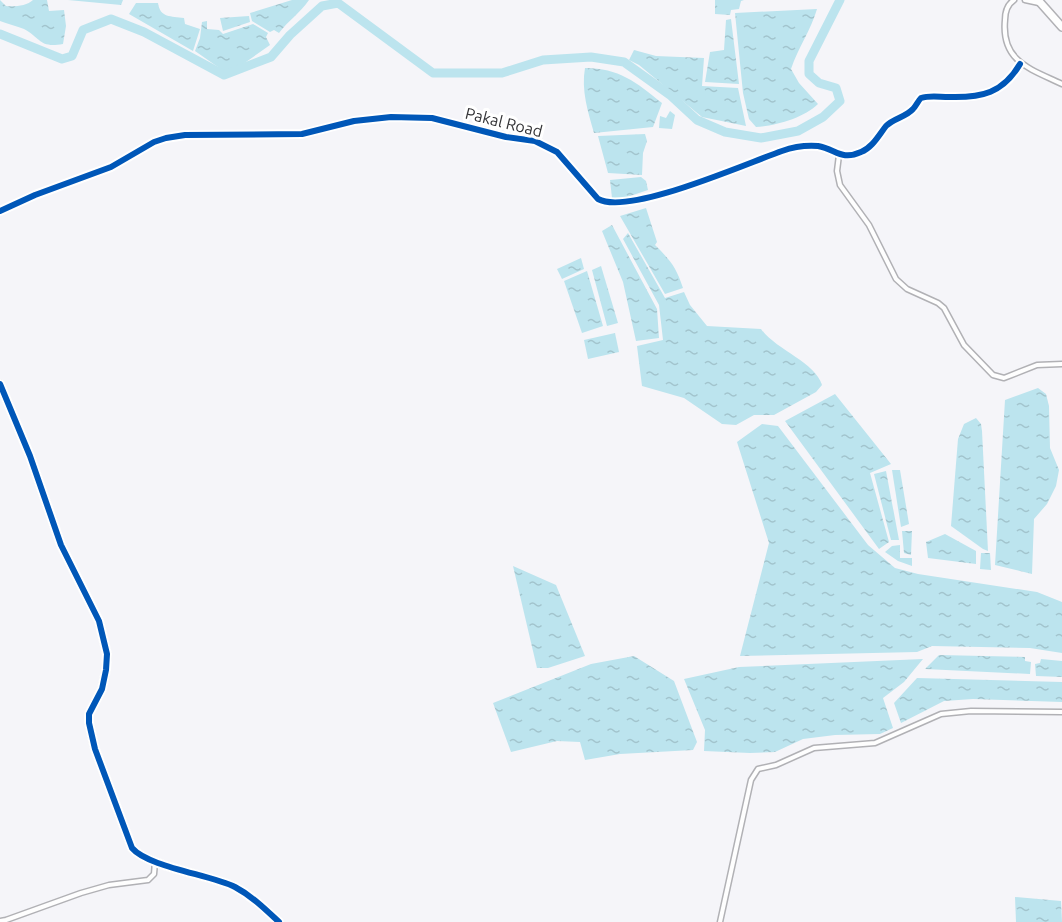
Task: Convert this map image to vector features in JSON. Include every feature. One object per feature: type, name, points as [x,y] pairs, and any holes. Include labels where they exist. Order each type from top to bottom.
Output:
[{"type":"main road","points":[[1040,2],[1062,27]]},
{"type":"street","points":[[1014,0],[1006,11],[1005,29],[1011,53],[1020,64],[1062,84]]},
{"type":"street","points":[[1025,0],[1040,2]]},
{"type":"street","name":"Pakal Road","points":[[0,211],[111,166],[154,141],[166,138],[185,135],[302,134],[354,121],[391,117],[432,118],[506,137],[535,141],[557,152],[598,199],[610,203],[673,191],[793,148],[819,147],[839,155],[851,155],[864,151],[891,122],[912,110],[921,98],[973,96],[990,91],[1006,84],[1020,64]]},
{"type":"street","points":[[839,155],[837,171],[840,185],[869,225],[896,279],[907,289],[931,299],[944,308],[964,345],[993,375],[1004,378],[1037,365],[1062,364]]},
{"type":"street","points":[[0,384],[30,456],[61,545],[99,621],[107,654],[106,670],[102,689],[89,714],[89,723],[94,749],[132,848],[136,853],[155,861],[234,886],[255,900],[279,922]]},
{"type":"street","points":[[720,922],[751,780],[758,769],[776,765],[814,748],[875,743],[941,714],[971,711],[1062,712]]},
{"type":"street","points":[[0,921],[109,885],[148,880],[154,874],[155,861]]},
{"type":"water","points":[[0,0],[6,6],[13,6],[24,5],[33,0],[47,0],[49,11],[64,10],[66,26],[63,44],[45,44],[24,29],[0,21]]},
{"type":"water","points":[[68,0],[123,0],[121,5]]},
{"type":"water","points":[[292,0],[309,0],[279,33],[274,30],[270,32],[252,21],[250,13]]},
{"type":"water","points":[[715,0],[744,0],[741,1],[739,9],[731,10],[730,15],[715,14]]},
{"type":"water","points":[[136,3],[158,3],[164,14],[184,18],[185,24],[200,29],[193,51],[129,14]]},
{"type":"water","points":[[817,9],[791,69],[799,83],[818,104],[789,120],[756,127],[749,119],[743,93],[735,13]]},
{"type":"water","points":[[249,16],[250,22],[223,31],[220,18]]},
{"type":"water","points":[[731,19],[739,84],[705,82],[710,52],[724,50],[726,20]]},
{"type":"water","points":[[207,21],[207,29],[219,30],[223,34],[253,24],[268,33],[266,37],[270,45],[236,69],[225,72],[195,51],[200,38],[202,22]]},
{"type":"water","points":[[634,50],[656,56],[704,58],[702,86],[738,88],[746,126],[702,117],[639,65],[629,60]]},
{"type":"water","points":[[585,68],[608,71],[626,78],[662,103],[653,127],[594,133],[587,109]]},
{"type":"water","points":[[670,111],[675,115],[672,129],[659,128],[660,116],[666,118]]},
{"type":"water","points":[[645,134],[647,141],[643,153],[642,175],[608,173],[598,136]]},
{"type":"water","points":[[641,177],[646,181],[648,190],[624,198],[612,198],[610,180]]},
{"type":"water","points":[[646,208],[657,242],[655,245],[672,265],[683,288],[665,294],[620,216]]},
{"type":"water","points":[[612,225],[657,309],[659,338],[636,341],[623,282],[602,231]]},
{"type":"water","points":[[628,233],[665,298],[684,292],[690,305],[707,326],[761,329],[812,370],[822,385],[816,392],[774,415],[754,415],[736,425],[722,424],[684,398],[642,386],[637,346],[663,340],[659,305],[623,239]]},
{"type":"water","points":[[581,258],[584,269],[562,279],[557,269]]},
{"type":"water","points":[[601,266],[618,323],[607,326],[592,270]]},
{"type":"water","points":[[587,271],[603,326],[582,333],[564,281]]},
{"type":"water","points":[[615,333],[619,352],[588,359],[584,340]]},
{"type":"water","points":[[1038,388],[1046,394],[1049,406],[1050,448],[1059,470],[1056,486],[1047,504],[1034,519],[1032,574],[995,565],[1005,400]]},
{"type":"water","points":[[835,394],[891,464],[870,473],[889,542],[879,549],[785,421]]},
{"type":"water","points":[[976,418],[981,424],[982,431],[988,551],[951,526],[958,439],[964,424]]},
{"type":"water","points":[[762,424],[778,426],[868,545],[895,568],[918,574],[1037,592],[1062,602],[1062,653],[1030,648],[932,646],[917,652],[740,656],[769,543],[737,442]]},
{"type":"water","points":[[892,470],[900,470],[909,524],[901,527]]},
{"type":"water","points":[[886,471],[899,540],[891,540],[874,474]]},
{"type":"water","points":[[902,531],[912,531],[911,555],[904,553]]},
{"type":"water","points":[[945,534],[976,551],[976,564],[928,558],[926,542]]},
{"type":"water","points":[[900,545],[900,558],[912,558],[912,566],[898,561],[885,552],[892,546]]},
{"type":"water","points":[[981,553],[990,553],[991,570],[980,569]]},
{"type":"water","points":[[513,566],[556,585],[585,656],[548,668],[537,668]]},
{"type":"water","points":[[939,655],[1025,657],[1025,661],[1031,662],[1030,674],[925,669]]},
{"type":"water","points":[[634,656],[674,681],[697,742],[693,750],[620,754],[585,760],[580,742],[557,741],[511,752],[493,703],[591,664]]},
{"type":"water","points":[[923,659],[904,682],[883,698],[893,728],[880,734],[835,735],[803,739],[775,752],[704,751],[705,730],[684,679],[739,667]]},
{"type":"water","points":[[1041,659],[1062,661],[1062,677],[1036,676],[1035,664],[1040,663]]},
{"type":"water","points":[[917,678],[1062,682],[1062,702],[973,699],[944,701],[901,723],[894,703]]},
{"type":"water","points":[[1015,897],[1061,901],[1062,922],[1016,922]]},
{"type":"waterway","points":[[0,34],[62,59],[72,56],[83,30],[111,19],[144,32],[224,75],[271,57],[290,35],[322,6],[338,3],[433,73],[502,73],[543,60],[591,57],[624,62],[670,95],[697,120],[725,132],[761,138],[798,131],[823,117],[840,101],[836,88],[819,83],[809,74],[809,61],[840,0]]},
{"type":"cycle path","points":[[0,211],[35,195],[111,167],[154,142],[166,138],[185,135],[302,134],[354,121],[391,117],[432,118],[506,137],[535,141],[557,152],[598,199],[613,202],[635,200],[689,186],[795,147],[818,146],[843,155],[854,154],[869,148],[886,126],[910,112],[921,98],[961,97],[990,92],[1006,82],[1020,64]]},
{"type":"cycle path","points":[[0,384],[30,456],[61,545],[99,621],[107,654],[106,670],[102,689],[89,714],[89,723],[95,749],[132,848],[140,855],[165,866],[235,887],[253,899],[279,922]]}]
